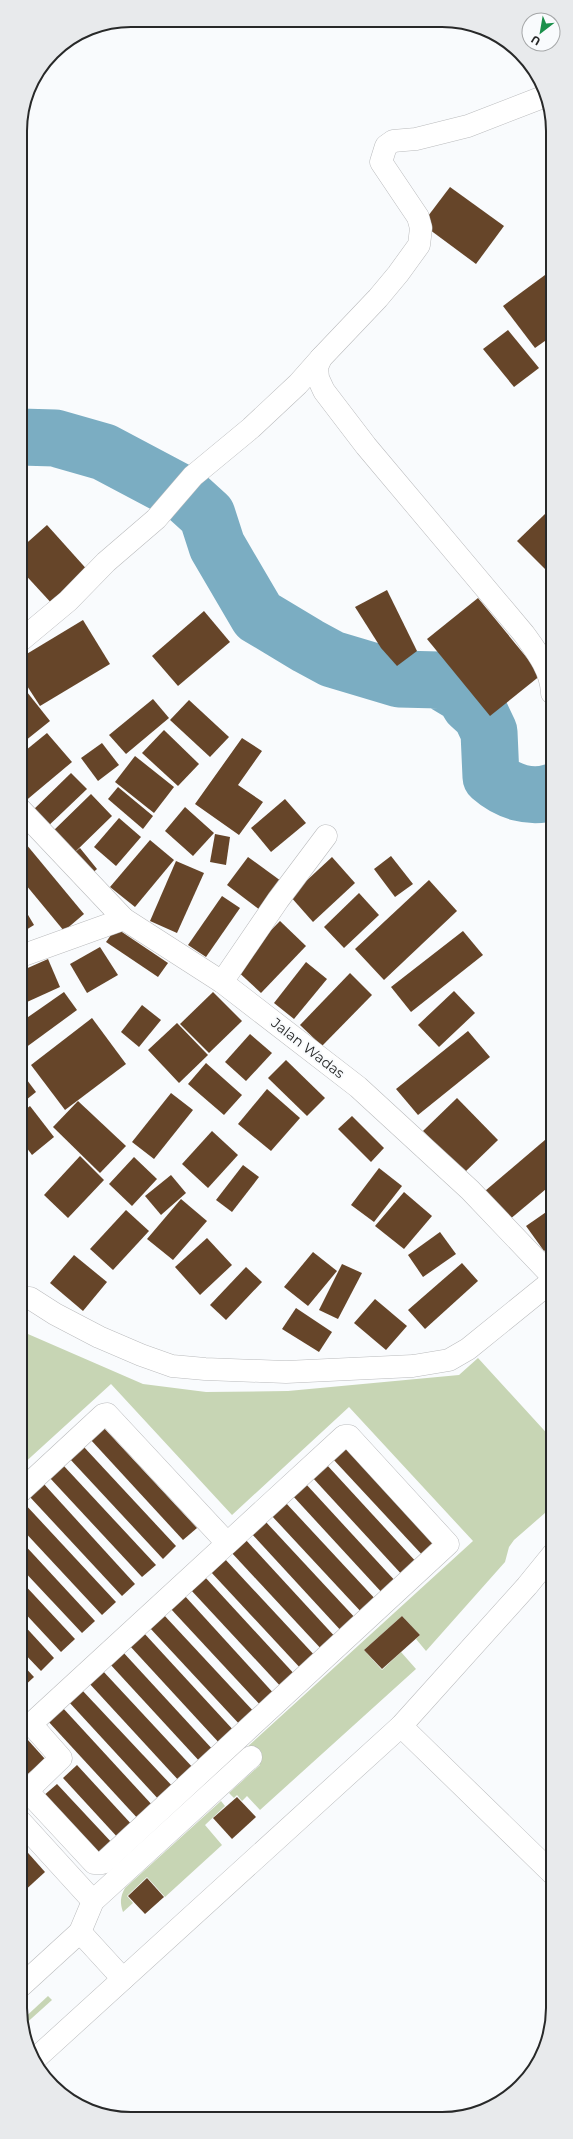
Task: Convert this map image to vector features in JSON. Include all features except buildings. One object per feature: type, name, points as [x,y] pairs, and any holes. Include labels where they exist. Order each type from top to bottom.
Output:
[{"type":"street","points":[[27,635],[68,601],[106,562],[156,518],[193,476],[251,428],[298,384],[378,298],[398,274],[419,245],[421,228],[418,217],[381,162],[386,146],[393,141],[416,139],[468,126],[540,98]]},
{"type":"street","points":[[321,358],[317,373],[324,391],[366,446],[524,634],[540,656],[546,670]]},
{"type":"street","name":"Jalan Wadas","points":[[27,816],[124,919],[222,982],[358,1087],[470,1190],[546,1270]]},
{"type":"street","points":[[222,982],[278,900],[326,836]]},
{"type":"street","points":[[27,954],[124,919]]},
{"type":"street","points":[[27,1298],[30,1298],[55,1314],[99,1337],[141,1355],[172,1366],[205,1369],[286,1372],[413,1366],[448,1360],[468,1348],[546,1286]]},
{"type":"street","points":[[27,1485],[103,1415],[107,1414],[227,1543]]},
{"type":"street","points":[[27,1725],[346,1435],[448,1544],[103,1863],[94,1863],[29,1793],[30,1788],[62,1758],[27,1727]]},
{"type":"street","points":[[39,2056],[401,1726],[527,1586],[546,1563]]},
{"type":"street","points":[[401,1726],[546,1867]]},
{"type":"street","points":[[27,1981],[80,1932],[93,1901],[251,1757]]},
{"type":"street","points":[[27,1829],[93,1901]]},
{"type":"street","points":[[80,1932],[123,1979]]},
{"type":"green space","points":[[27,1334],[143,1384],[206,1392],[288,1391],[459,1375],[478,1358],[546,1432],[546,1512],[514,1540],[509,1547],[505,1562],[426,1651],[416,1639],[420,1635],[402,1616],[364,1650],[382,1670],[401,1652],[416,1669],[260,1810],[247,1796],[242,1801],[237,1795],[234,1798],[229,1793],[260,1765],[245,1749],[473,1541],[349,1407],[232,1515],[111,1384],[27,1461]]},
{"type":"green space","points":[[221,1801],[225,1806],[205,1825],[222,1845],[165,1897],[147,1877],[127,1896],[133,1903],[123,1912],[121,1900],[125,1888]]},
{"type":"green space","points":[[48,1996],[52,2000],[28,2022],[27,2015]]},
{"type":"waterway","points":[[27,437],[55,438],[104,452],[185,495],[207,515],[217,546],[258,616],[332,659],[399,679],[439,680],[464,695],[470,705],[481,715],[489,732],[491,777],[505,787],[520,793],[536,795],[546,794]]}]
